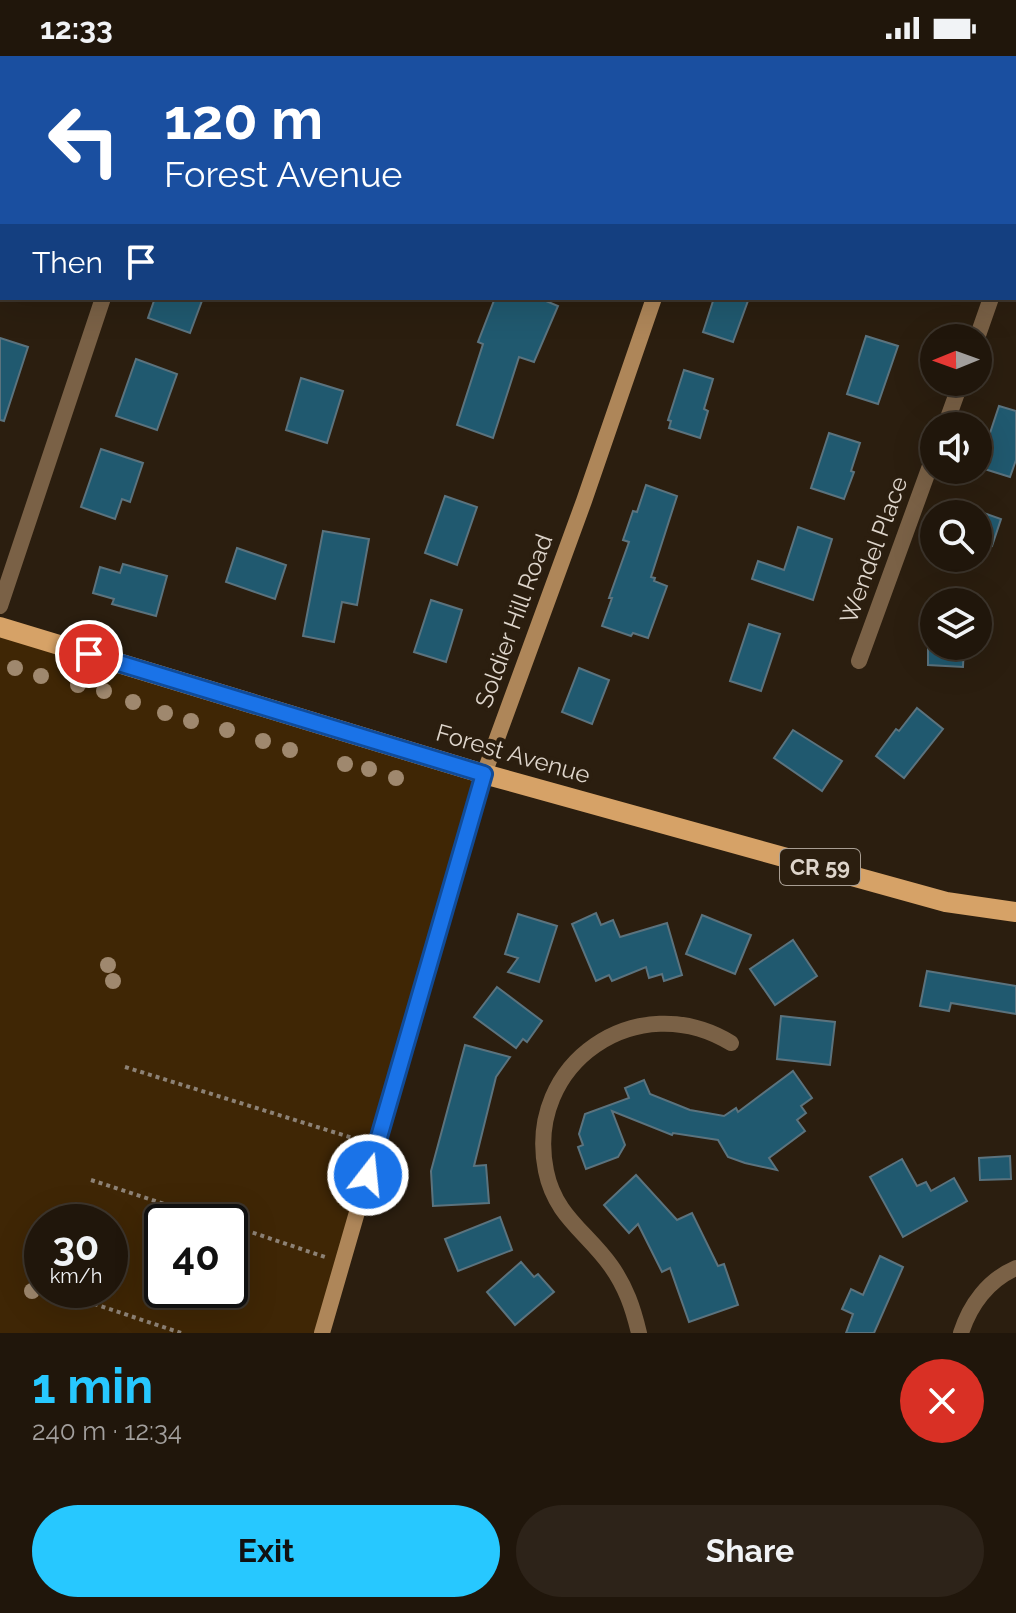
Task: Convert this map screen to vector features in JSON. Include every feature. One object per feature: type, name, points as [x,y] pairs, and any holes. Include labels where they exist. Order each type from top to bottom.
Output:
[{"type":"main road","name":"Forest Avenue","points":[[0,627],[484,774],[946,902],[1016,912]]},
{"type":"street","points":[[0,606],[102,300]]},
{"type":"street","name":"Soldier Hill Road","points":[[322,1333],[484,774],[653,300]]},
{"type":"street","points":[[982,324],[990,300]]},
{"type":"street","name":"Wendel Place","points":[[859,661],[923,484]]},
{"type":"street","points":[[639,1333],[633,1306],[622,1281],[568,1220],[555,1198],[546,1174],[543,1151],[550,1103],[561,1080],[575,1062],[594,1045],[619,1032],[643,1025],[669,1023],[696,1027],[731,1043]]},
{"type":"street","points":[[961,1333],[970,1308],[986,1288],[1016,1268]]},
{"type":"path","points":[[125,1067],[376,1146]]},
{"type":"path","points":[[91,1180],[165,1204]]},
{"type":"path","points":[[248,1231],[343,1262]]},
{"type":"path","points":[[107,1308],[181,1333]]},
{"type":"shaded area","points":[[0,627],[484,774],[322,1333],[0,1333]]},
{"type":"building","points":[[154,300],[202,300],[190,333],[148,318]]},
{"type":"building","points":[[494,300],[544,300],[558,306],[534,362],[519,357],[493,438],[457,425],[483,344],[478,342]]},
{"type":"building","points":[[713,300],[748,300],[733,342],[703,332]]},
{"type":"building","points":[[866,336],[898,346],[878,404],[847,394]]},
{"type":"building","points":[[0,338],[28,347],[4,421],[0,420]]},
{"type":"building","points":[[136,359],[177,374],[157,430],[116,416]]},
{"type":"building","points":[[684,370],[713,379],[700,438],[669,428],[671,421],[668,420]]},
{"type":"building","points":[[301,378],[343,391],[327,443],[286,430]]},
{"type":"building","points":[[999,406],[1016,411],[1016,460],[1010,477],[992,471],[992,427]]},
{"type":"building","points":[[829,433],[860,443],[844,499],[811,488]]},
{"type":"building","points":[[101,449],[143,463],[130,502],[122,499],[115,519],[81,507]]},
{"type":"building","points":[[646,485],[677,496],[651,577],[667,586],[648,638],[602,626],[629,542],[623,540]]},
{"type":"building","points":[[445,496],[477,507],[457,565],[425,553]]},
{"type":"building","points":[[992,516],[1001,519],[992,546]]},
{"type":"building","points":[[798,527],[832,539],[813,600],[752,579],[758,561],[784,570]]},
{"type":"building","points":[[323,531],[369,539],[357,605],[342,602],[334,642],[303,636]]},
{"type":"building","points":[[237,548],[286,565],[275,599],[226,582]]},
{"type":"building","points":[[123,564],[167,576],[156,616],[112,604],[114,599],[93,593],[100,567],[120,573]]},
{"type":"building","points":[[431,600],[462,610],[446,662],[414,652]]},
{"type":"building","points":[[749,624],[780,634],[761,691],[730,681]]},
{"type":"building","points":[[928,660],[963,660],[963,667],[928,665]]},
{"type":"building","points":[[579,668],[609,680],[592,724],[562,712]]},
{"type":"building","points":[[917,708],[943,729],[904,778],[876,756]]},
{"type":"building","points":[[793,730],[842,761],[822,791],[774,758]]},
{"type":"building","points":[[596,913],[601,925],[613,920],[620,937],[667,923],[682,975],[664,981],[662,974],[649,978],[646,967],[612,981],[609,975],[596,981],[572,924]]},
{"type":"building","points":[[518,914],[557,926],[539,982],[508,972],[518,958],[505,954]]},
{"type":"building","points":[[702,915],[751,935],[735,974],[686,954]]},
{"type":"building","points":[[793,940],[817,976],[775,1005],[750,969]]},
{"type":"building","points":[[927,971],[1016,986],[1016,1014],[951,1003],[949,1011],[920,1006]]},
{"type":"building","points":[[497,987],[542,1021],[527,1042],[523,1039],[516,1048],[474,1017]]},
{"type":"building","points":[[781,1016],[835,1022],[830,1065],[777,1059]]},
{"type":"building","points":[[465,1045],[510,1057],[496,1077],[474,1166],[486,1165],[489,1203],[433,1206],[431,1171]]},
{"type":"building","points":[[793,1071],[812,1098],[801,1106],[806,1113],[797,1120],[805,1131],[769,1158],[777,1170],[728,1157],[718,1140],[672,1135],[612,1111],[625,1145],[618,1157],[586,1169],[578,1147],[583,1145],[579,1134],[585,1114],[629,1098],[625,1088],[644,1080],[650,1094],[690,1110],[724,1116],[736,1108],[738,1112]]},
{"type":"building","points":[[1010,1156],[1011,1179],[980,1180],[979,1158]]},
{"type":"building","points":[[902,1159],[917,1186],[926,1182],[931,1191],[954,1178],[967,1201],[903,1237],[870,1177]]},
{"type":"building","points":[[636,1175],[677,1220],[692,1213],[718,1266],[724,1264],[738,1305],[689,1322],[670,1268],[662,1272],[638,1224],[629,1233],[604,1205]]},
{"type":"building","points":[[500,1217],[512,1250],[458,1271],[445,1239]]},
{"type":"building","points":[[880,1256],[903,1267],[874,1333],[846,1333],[853,1314],[842,1309],[851,1289],[863,1295]]},
{"type":"building","points":[[521,1262],[534,1277],[538,1274],[554,1292],[515,1325],[487,1292]]},
{"type":"route","points":[[89,654],[484,774],[368,1175]]}]
